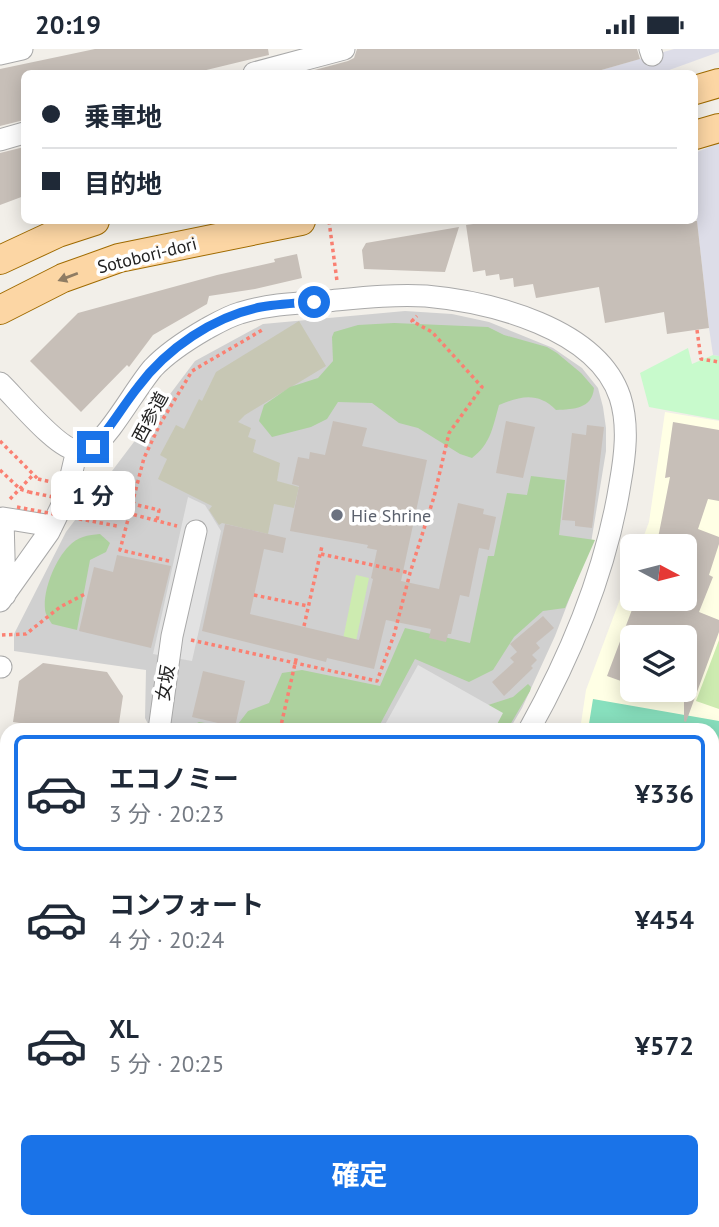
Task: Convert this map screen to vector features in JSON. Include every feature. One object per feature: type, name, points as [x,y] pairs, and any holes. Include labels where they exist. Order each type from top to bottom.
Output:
[{"type":"main road","points":[[698,89],[719,83]]},
{"type":"main road","points":[[698,134],[719,128]]},
{"type":"main road","points":[[0,260],[58,233],[86,224]]},
{"type":"main road","name":"Sotobori-dori","points":[[0,310],[63,278],[119,258],[286,224]]},
{"type":"street","points":[[0,54],[22,49]]},
{"type":"street","points":[[265,70],[344,49]]},
{"type":"street","points":[[0,140],[21,134]]},
{"type":"street","points":[[0,383],[61,444],[77,450],[93,447],[155,366],[181,344],[237,313],[261,307],[426,296],[488,307],[525,318],[572,340],[606,370],[619,394],[625,425],[622,472],[611,531],[592,593],[569,649],[532,723]]},
{"type":"street","points":[[2,598],[52,526],[66,497],[77,450]]},
{"type":"street","points":[[2,598],[3,518],[52,526]]},
{"type":"street","name":"女坂","points":[[160,723],[172,636],[196,531]]},
{"type":"path","points":[[329,224],[335,273]]},
{"type":"path","points":[[172,636],[377,681],[394,635],[434,497],[449,433],[482,387],[432,332],[412,321],[417,316],[425,316]]},
{"type":"path","name":"西参道","points":[[149,556],[120,550],[149,447],[192,371],[270,325]]},
{"type":"path","points":[[697,330],[701,359],[719,362]]},
{"type":"path","points":[[0,441],[38,479],[126,498],[137,505],[159,510],[156,520],[29,492],[20,489],[0,470]]},
{"type":"path","points":[[4,506],[32,474]]},
{"type":"path","points":[[17,507],[125,528]]},
{"type":"path","points":[[304,627],[322,546]]},
{"type":"path","points":[[321,554],[410,573]]},
{"type":"path","points":[[2,635],[26,635],[60,607],[87,593]]},
{"type":"path","points":[[254,595],[308,607]]},
{"type":"path","points":[[282,723],[297,656]]},
{"type":"shaded area","points":[[674,49],[719,49],[719,52],[669,70],[601,70]]},
{"type":"shaded area","points":[[719,143],[719,356],[713,355],[697,224],[698,152]]},
{"type":"shaded area","name":"Hie Shrine","points":[[405,311],[452,314],[489,322],[553,348],[582,368],[598,388],[606,428],[606,451],[591,543],[555,636],[513,723],[148,723],[145,718],[146,670],[14,651],[14,634],[66,532],[195,361],[263,324]]},
{"type":"shaded area","points":[[299,321],[326,366],[245,415],[238,422],[251,428],[248,437],[256,440],[253,452],[280,463],[277,481],[299,487],[294,508],[274,504],[268,534],[222,523],[219,525],[209,510],[212,506],[158,479],[167,459],[160,455],[176,425],[184,429],[216,372]]},
{"type":"shaded area","points":[[665,412],[719,421],[719,723],[581,723],[586,690],[620,599],[620,611],[697,611],[697,534],[644,534],[649,522]]},
{"type":"shaded area","points":[[188,497],[205,505],[221,531],[192,661],[153,654]]},
{"type":"shaded area","points":[[418,665],[503,713],[498,723],[386,723]]},
{"type":"green space","points":[[394,323],[488,327],[504,335],[547,347],[581,373],[594,388],[593,395],[581,407],[569,409],[556,410],[543,400],[529,397],[499,405],[487,441],[472,458],[460,454],[418,428],[399,423],[372,403],[338,402],[327,419],[311,427],[272,437],[259,421],[264,405],[290,387],[318,378],[333,361],[334,332],[358,325]]},
{"type":"green space","points":[[688,348],[692,364],[713,355],[719,356],[719,420],[649,407],[640,373]]},
{"type":"green space","points":[[531,476],[565,480],[559,535],[595,540],[565,608],[543,611],[514,637],[493,670],[469,682],[415,659],[381,723],[239,723],[248,711],[269,703],[282,673],[302,670],[380,686],[405,628],[470,643],[488,556],[494,556],[507,493],[527,495]]},
{"type":"green space","points":[[100,534],[110,543],[106,552],[90,560],[77,630],[52,624],[46,613],[45,601],[55,567],[64,552],[76,540]]},
{"type":"green space","points":[[356,575],[369,578],[356,641],[343,639]]},
{"type":"green space","points":[[719,640],[719,709],[697,701]]},
{"type":"green space","points":[[528,684],[531,687],[511,723],[486,723],[485,706],[513,697]]},
{"type":"green space","points":[[593,699],[719,721],[719,723],[589,723]]},
{"type":"building","points":[[95,49],[268,49],[269,55],[206,70],[21,70],[21,121],[0,126],[0,69]]},
{"type":"building","points":[[357,49],[637,49],[640,59],[602,70],[315,70],[354,58]]},
{"type":"building","points":[[21,148],[21,197],[0,205],[0,153]]},
{"type":"building","points":[[697,224],[709,328],[667,334],[664,312],[605,323],[599,287],[536,298],[533,284],[514,287],[513,278],[500,280],[499,274],[486,276],[485,270],[473,272],[466,225]]},
{"type":"building","points":[[459,227],[445,272],[364,269],[362,250],[366,243]]},
{"type":"building","points":[[297,254],[302,278],[209,296],[207,304],[153,335],[129,367],[127,365],[81,412],[30,361],[78,313]]},
{"type":"building","points":[[333,421],[367,428],[362,446],[427,460],[401,581],[439,589],[458,503],[484,509],[483,514],[496,517],[489,550],[479,548],[469,597],[460,595],[451,634],[448,634],[446,642],[429,638],[431,629],[386,620],[374,669],[327,658],[326,662],[202,631],[225,524],[286,538],[283,553],[264,549],[250,614],[359,640],[377,550],[367,548],[368,545],[290,531],[299,486],[292,484],[298,457],[309,459],[310,452],[325,455]]},
{"type":"building","points":[[506,421],[535,427],[523,478],[496,473]]},
{"type":"building","points":[[673,422],[719,430],[719,501],[708,499],[698,529],[719,537],[709,575],[713,577],[699,612],[719,620],[719,632],[697,692],[697,625],[626,625],[631,611],[697,611],[697,534],[659,534],[670,477],[665,478]]},
{"type":"building","points":[[587,425],[604,427],[592,528],[575,526],[575,521],[562,520],[572,433],[586,435]]},
{"type":"building","points":[[117,555],[171,566],[151,648],[79,631],[94,567],[113,572]]},
{"type":"building","points":[[543,616],[554,628],[536,643],[540,648],[532,655],[537,660],[531,666],[533,668],[504,696],[492,682],[514,662],[510,658],[517,652],[510,644]]},
{"type":"building","points":[[620,641],[620,681],[607,676]]},
{"type":"building","points":[[43,663],[107,672],[123,696],[119,723],[13,722],[19,681]]},
{"type":"building","points":[[203,671],[245,681],[236,723],[218,723],[192,717]]},
{"type":"building","points":[[684,702],[693,702],[686,722]]},
{"type":"place","name":"Hie Shrine","points":[[337,515]]},
{"type":"route","points":[[93,447],[155,366],[181,344],[237,313],[261,307],[314,302]]}]
